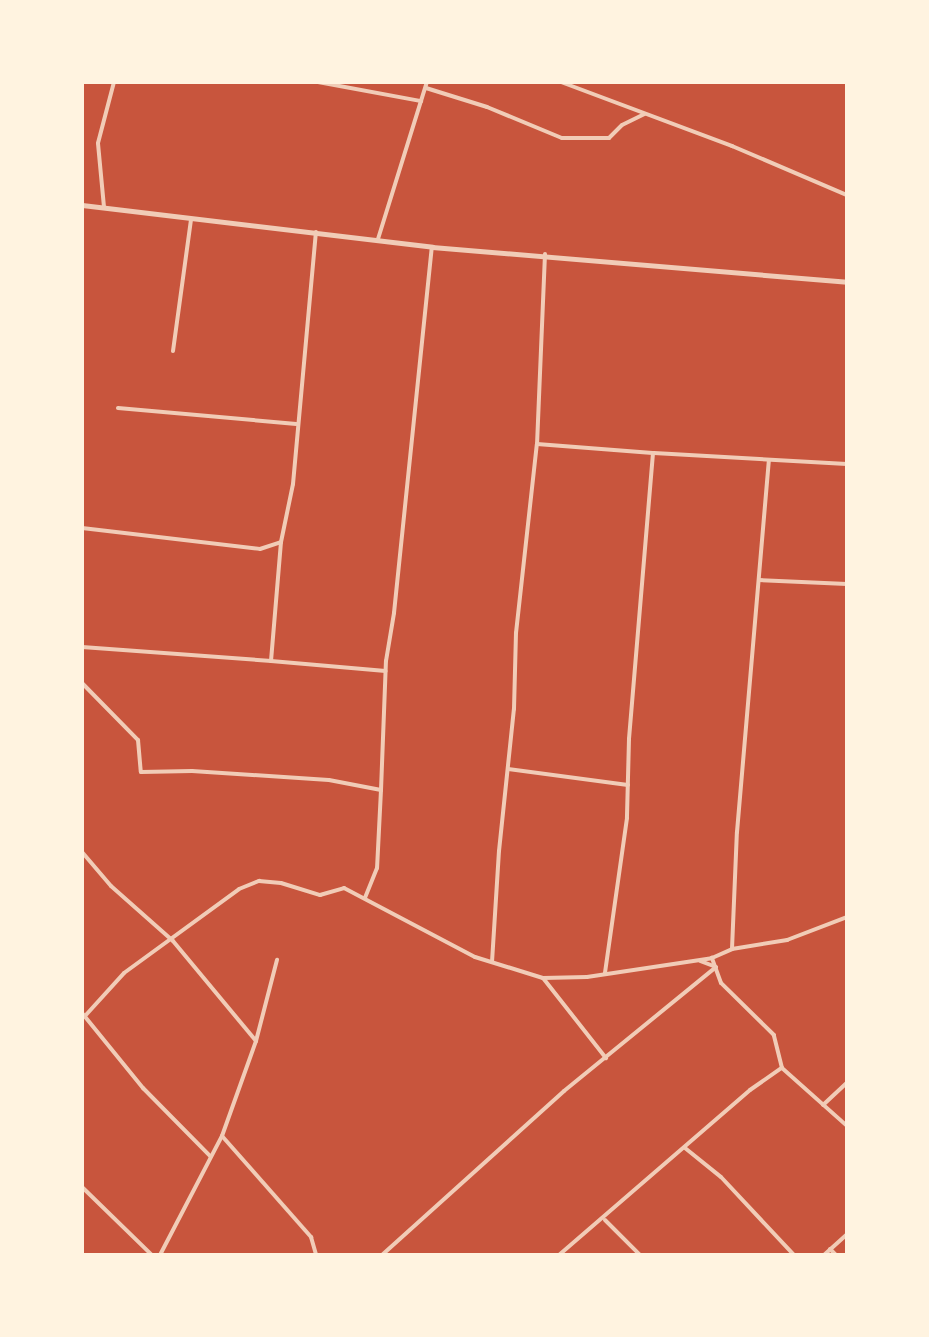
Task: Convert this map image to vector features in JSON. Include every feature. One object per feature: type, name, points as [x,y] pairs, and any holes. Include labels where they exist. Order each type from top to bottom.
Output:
[{"type":"street","points":[[104,207],[98,143],[114,82]]},
{"type":"street","points":[[318,82],[421,101]]},
{"type":"street","points":[[561,82],[847,195]]},
{"type":"street","points":[[378,239],[426,85],[562,138],[609,138],[622,125],[646,114]]},
{"type":"street","points":[[82,205],[432,247],[545,254],[847,282]]},
{"type":"street","points":[[173,351],[191,216]]},
{"type":"street","points":[[271,661],[281,542],[293,484],[296,424],[316,232]]},
{"type":"street","points":[[365,898],[377,868],[386,671],[432,247]]},
{"type":"street","points":[[492,962],[516,633],[537,444],[545,254]]},
{"type":"street","points":[[118,408],[296,424]]},
{"type":"street","points":[[537,444],[847,464]]},
{"type":"street","points":[[605,973],[627,818],[653,453]]},
{"type":"street","points":[[732,949],[737,832],[769,460]]},
{"type":"street","points":[[82,528],[260,549],[281,542]]},
{"type":"street","points":[[759,580],[847,584]]},
{"type":"street","points":[[82,647],[386,671]]},
{"type":"street","points":[[82,683],[138,740],[141,772],[192,771],[329,780],[381,790]]},
{"type":"street","points":[[508,769],[628,785]]},
{"type":"street","points":[[82,852],[111,886],[173,941],[256,1041]]},
{"type":"street","points":[[210,1156],[143,1088],[84,1014],[124,973],[173,941],[228,897],[259,881],[281,883],[320,895],[344,888],[492,962],[543,978],[712,958],[732,949],[787,940],[847,917]]},
{"type":"street","points":[[712,958],[721,983],[774,1035],[782,1068],[847,1126]]},
{"type":"street","points":[[160,1255],[222,1136],[256,1041],[277,960]]},
{"type":"street","points":[[696,960],[716,967]]},
{"type":"street","points":[[382,1255],[564,1091],[716,967]]},
{"type":"street","points":[[543,978],[606,1058]]},
{"type":"street","points":[[559,1255],[750,1090],[782,1068]]},
{"type":"street","points":[[823,1105],[847,1083]]},
{"type":"street","points":[[222,1136],[305,1229],[316,1255]]},
{"type":"street","points":[[685,1148],[721,1177],[794,1255]]},
{"type":"street","points":[[82,1187],[152,1255]]},
{"type":"street","points":[[604,1219],[640,1255]]},
{"type":"street","points":[[824,1255],[847,1234]]},
{"type":"street","points":[[830,1249],[836,1255]]}]
